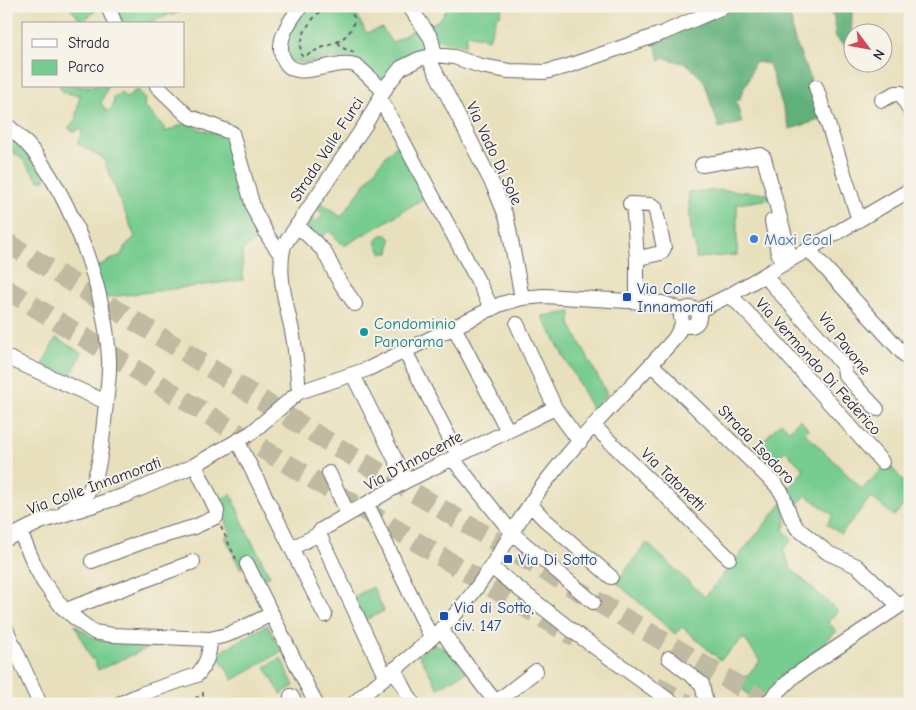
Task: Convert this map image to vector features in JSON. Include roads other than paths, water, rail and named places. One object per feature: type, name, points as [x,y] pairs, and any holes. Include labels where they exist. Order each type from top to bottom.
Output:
[{"type":"street","points":[[108,6],[115,22]]},
{"type":"street","name":"Strada Valle Furci","points":[[300,6],[286,30],[281,53],[285,61],[296,70],[304,71],[336,65],[355,66],[382,95]]},
{"type":"street","name":"Via Vado Di Sole","points":[[409,6],[431,38],[431,56],[507,219],[522,298]]},
{"type":"street","points":[[431,56],[454,57],[480,66],[509,71],[545,72],[564,68],[663,33],[725,6]]},
{"type":"street","name":"Strada Valle Furci","points":[[299,392],[292,326],[281,281],[281,255],[284,245],[401,68],[418,59],[431,56]]},
{"type":"street","points":[[816,87],[859,220]]},
{"type":"street","points":[[159,88],[188,116],[232,134],[254,210],[281,255]]},
{"type":"street","points":[[882,100],[896,93],[901,93],[910,110]]},
{"type":"street","points":[[382,95],[492,309]]},
{"type":"street","points":[[6,124],[32,149],[61,195],[94,277],[108,345],[109,373],[103,436],[95,476],[91,488],[83,498],[71,505],[61,515]]},
{"type":"street","points":[[702,165],[761,155],[764,158],[787,262]]},
{"type":"street","points":[[733,290],[764,275],[909,191]]},
{"type":"street","points":[[637,260],[660,253],[664,248],[655,207],[651,205],[632,210],[637,260],[637,302]]},
{"type":"street","points":[[772,221],[778,253],[787,262]]},
{"type":"street","name":"Strada Valle Furci","points":[[297,225],[324,250],[339,281],[355,304]]},
{"type":"street","points":[[808,249],[910,360]]},
{"type":"street","name":"Via Pavone","points":[[764,275],[827,346],[844,367],[845,376],[877,410]]},
{"type":"street","name":"Via Colle Innamorati","points":[[6,539],[61,515],[126,495],[195,466],[251,433],[299,392],[353,375],[492,309],[522,298],[568,297],[669,305],[683,317],[690,307],[698,311],[733,290]]},
{"type":"street","name":"Via Vermondo Di Federico","points":[[733,290],[882,462]]},
{"type":"street","points":[[353,704],[436,633],[468,599],[491,567],[542,487],[594,426],[675,338],[683,317]]},
{"type":"street","points":[[517,324],[555,408],[580,442]]},
{"type":"street","points":[[454,327],[508,431]]},
{"type":"street","points":[[405,351],[455,456],[512,533],[593,602]]},
{"type":"street","points":[[6,356],[106,402]]},
{"type":"street","name":"Strada Isodoro","points":[[652,365],[775,484],[782,493],[791,518],[797,528],[828,553],[857,566],[904,602]]},
{"type":"street","points":[[353,375],[406,481]]},
{"type":"street","name":"Via D'Innocente","points":[[292,548],[319,534],[321,530],[406,481],[555,408]]},
{"type":"street","name":"Via Tatonetti","points":[[594,426],[729,558]]},
{"type":"street","points":[[238,442],[325,615]]},
{"type":"street","points":[[92,562],[145,542],[194,527],[216,517],[216,512],[195,466]]},
{"type":"street","points":[[329,472],[348,514]]},
{"type":"street","points":[[367,504],[436,633],[452,647],[497,703],[536,671]]},
{"type":"street","points":[[530,504],[544,519],[611,577]]},
{"type":"street","points":[[20,532],[44,583],[66,610],[86,627],[102,634],[210,639],[227,635],[272,614]]},
{"type":"street","points":[[319,534],[389,673],[413,704]]},
{"type":"street","points":[[66,610],[193,562]]},
{"type":"street","points":[[247,564],[316,704]]},
{"type":"street","points":[[491,567],[574,632],[674,704]]},
{"type":"street","points":[[766,704],[794,676],[904,602]]},
{"type":"street","points":[[6,629],[40,704]]},
{"type":"street","points":[[119,704],[141,694],[197,675],[210,653],[210,639]]},
{"type":"street","points":[[669,658],[702,684],[706,704]]},
{"type":"tunnel","points":[[6,242],[317,435],[769,704]]},
{"type":"tunnel","points":[[6,289],[289,465],[576,638]]},
{"type":"tunnel","points":[[656,686],[687,704]]},
{"type":"place","name":"Maxi Coal","points":[[754,239]]},
{"type":"place","name":"Via Colle Innamorati","points":[[627,297]]},
{"type":"place","name":"Condominio Panorama","points":[[364,332]]},
{"type":"place","name":"Via Di Sotto","points":[[508,559]]},
{"type":"place","name":"Via di Sotto, civ. 147","points":[[444,616]]}]
